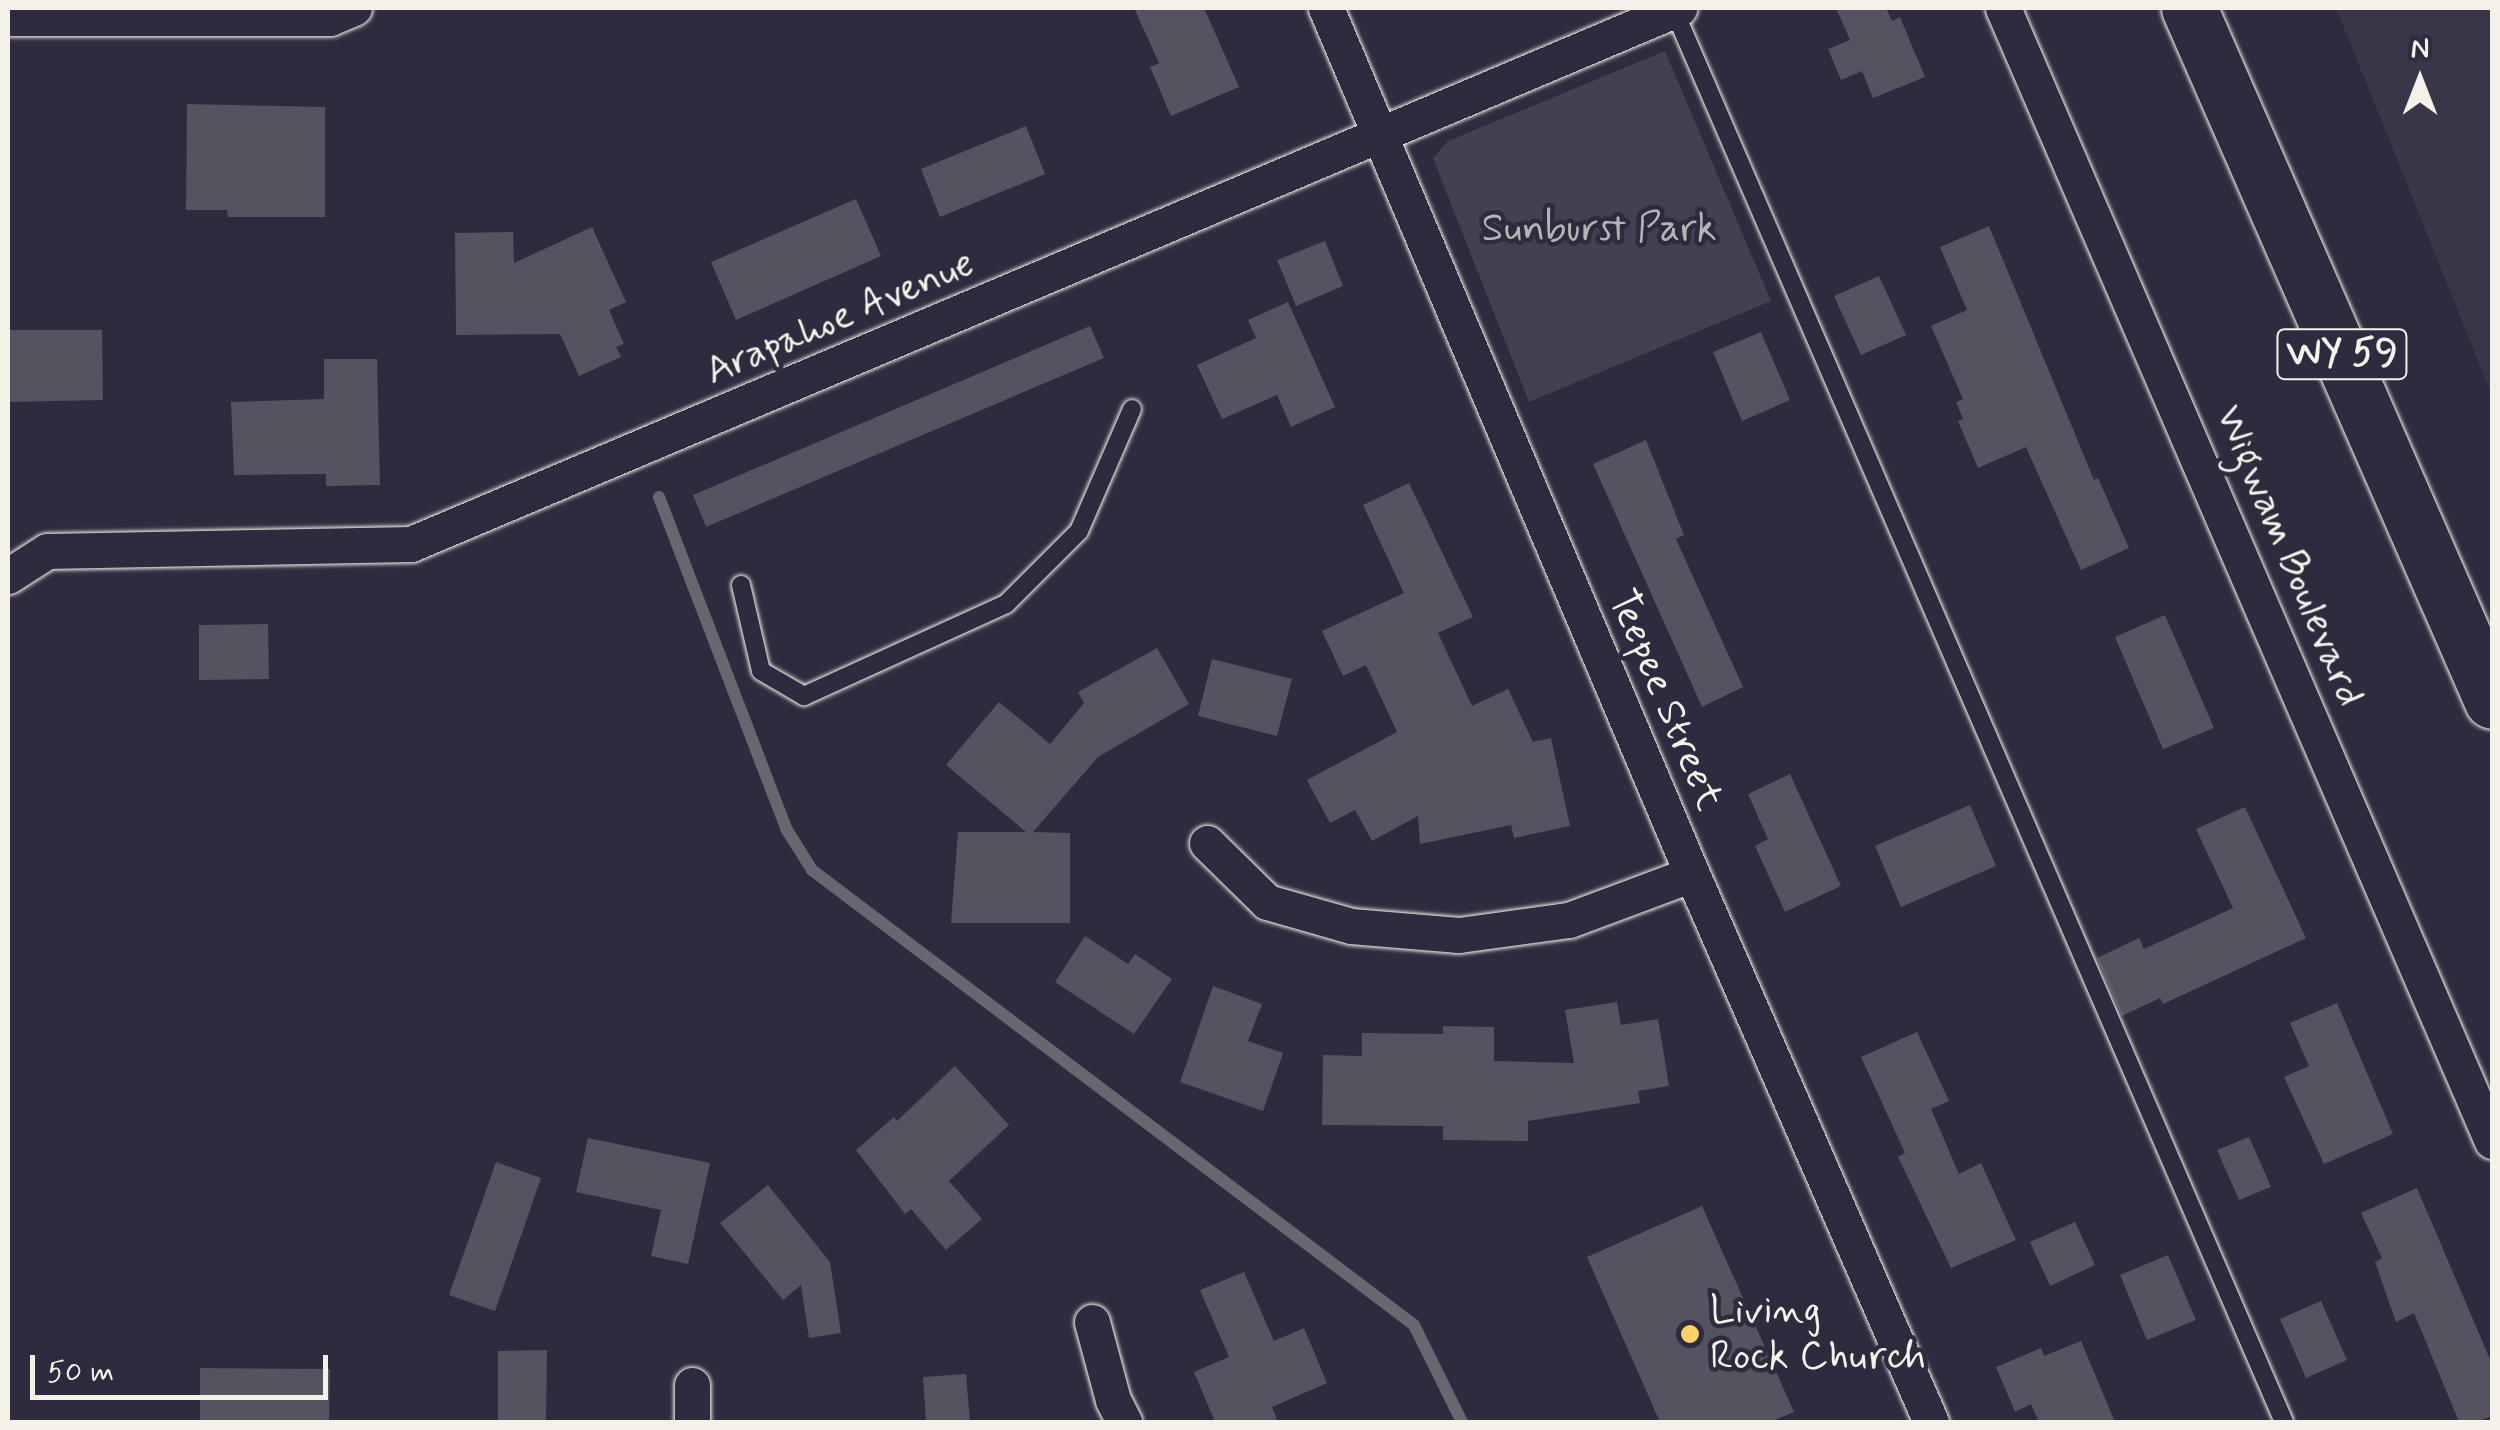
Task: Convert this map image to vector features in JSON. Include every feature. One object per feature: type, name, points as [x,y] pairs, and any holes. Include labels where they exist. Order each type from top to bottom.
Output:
[{"type":"highway","name":"WY 59","points":[[2190,8],[2492,700]]},
{"type":"street","points":[[8,18],[330,18],[354,8]]},
{"type":"street","name":"Teepee Street","points":[[1326,8],[1692,874],[1932,1422]]},
{"type":"street","name":"Arapahoe Avenue","points":[[8,576],[48,551],[411,544],[1382,137],[1675,8]]},
{"type":"street","name":"Wigwam Boulevard","points":[[2003,8],[2492,1140]]},
{"type":"street","points":[[1207,843],[1267,902],[1351,926],[1458,935],[1569,920],[1692,874]]},
{"type":"street","points":[[1092,1322],[1113,1400],[1124,1422]]},
{"type":"street","points":[[692,1384],[692,1422]]},
{"type":"lane","points":[[1675,8],[2284,1422]]},
{"type":"lane","points":[[741,585],[761,671],[804,696],[1006,604],[1079,531],[1132,409]]},
{"type":"shaded area","points":[[2336,8],[2492,8],[2492,395]]},
{"type":"green space","name":"Sunburst Park","points":[[1665,51],[1771,301],[1529,402],[1433,158],[1448,141]]},
{"type":"building","points":[[1134,8],[1204,8],[1239,87],[1171,116],[1150,67],[1159,63]]},
{"type":"building","points":[[1836,8],[1886,8],[1892,21],[1900,17],[1925,77],[1873,98],[1862,71],[1841,80],[1828,49],[1850,40]]},
{"type":"building","points":[[187,104],[325,107],[325,217],[228,217],[227,210],[186,210]]},
{"type":"building","points":[[1026,126],[1045,174],[940,217],[921,169]]},
{"type":"building","points":[[856,199],[881,256],[736,320],[711,262]]},
{"type":"building","points":[[1989,226],[2094,480],[2098,478],[2129,548],[2081,570],[2026,447],[1978,468],[1958,421],[1963,419],[1956,402],[1963,399],[1931,326],[1967,310],[1940,247]]},
{"type":"building","points":[[592,227],[626,302],[609,310],[624,344],[616,347],[621,357],[579,376],[560,334],[456,335],[455,233],[513,232],[514,263]]},
{"type":"building","points":[[1325,241],[1343,286],[1296,306],[1277,260]]},
{"type":"building","points":[[1879,276],[1906,335],[1861,355],[1834,296]]},
{"type":"building","points":[[1288,302],[1335,407],[1291,427],[1277,395],[1222,419],[1197,365],[1256,338],[1248,320]]},
{"type":"building","points":[[1090,326],[1104,358],[706,527],[693,495]]},
{"type":"building","points":[[8,330],[102,330],[103,400],[8,402]]},
{"type":"building","points":[[1761,332],[1790,400],[1742,421],[1713,352]]},
{"type":"building","points":[[324,359],[377,359],[380,485],[326,486],[326,474],[234,475],[231,402],[324,399]]},
{"type":"building","points":[[1646,440],[1684,535],[1676,539],[1743,687],[1702,707],[1593,464]]},
{"type":"building","points":[[1409,483],[1473,617],[1438,633],[1472,706],[1508,689],[1533,742],[1551,738],[1570,826],[1514,838],[1511,825],[1420,844],[1418,816],[1372,841],[1355,810],[1330,823],[1307,780],[1397,732],[1366,665],[1343,676],[1322,631],[1404,593],[1363,505]]},
{"type":"building","points":[[2165,615],[2214,728],[2163,749],[2115,637]]},
{"type":"building","points":[[268,624],[269,679],[199,680],[199,625]]},
{"type":"building","points":[[1157,648],[1189,704],[1098,757],[1033,832],[1070,833],[1070,923],[951,923],[958,832],[1026,832],[946,765],[999,702],[1050,744],[1084,703],[1078,692]]},
{"type":"building","points":[[1212,659],[1292,679],[1277,736],[1198,716]]},
{"type":"building","points":[[1790,774],[1841,886],[1785,912],[1755,846],[1768,839],[1748,794]]},
{"type":"building","points":[[1970,805],[1996,866],[1901,907],[1875,846]]},
{"type":"building","points":[[2245,807],[2306,938],[2163,1004],[2160,998],[2122,1016],[2097,958],[2139,938],[2144,949],[2233,908],[2196,829]]},
{"type":"building","points":[[1085,936],[1128,964],[1135,954],[1172,979],[1134,1034],[1055,982]]},
{"type":"building","points":[[1213,986],[1262,1004],[1248,1041],[1283,1053],[1263,1111],[1180,1082]]},
{"type":"building","points":[[1617,1002],[1621,1025],[1658,1019],[1669,1086],[1638,1091],[1640,1103],[1528,1121],[1528,1141],[1443,1140],[1443,1126],[1322,1125],[1323,1055],[1362,1056],[1362,1033],[1443,1034],[1443,1026],[1494,1027],[1494,1061],[1574,1063],[1565,1010]]},
{"type":"building","points":[[2337,1003],[2393,1134],[2324,1164],[2284,1077],[2309,1066],[2290,1023]]},
{"type":"building","points":[[1917,1032],[1949,1101],[1931,1109],[1959,1174],[1981,1163],[2016,1240],[1951,1268],[1898,1157],[1905,1153],[1861,1057]]},
{"type":"building","points":[[955,1066],[1009,1125],[949,1181],[982,1219],[946,1250],[911,1209],[905,1214],[856,1150],[894,1117],[897,1121]]},
{"type":"building","points":[[2249,1137],[2271,1187],[2239,1200],[2217,1150]]},
{"type":"building","points":[[588,1138],[710,1163],[688,1264],[651,1256],[661,1210],[576,1192]]},
{"type":"building","points":[[496,1162],[541,1178],[495,1311],[449,1295]]},
{"type":"building","points":[[768,1185],[830,1262],[841,1333],[809,1338],[801,1285],[783,1300],[720,1223]]},
{"type":"building","points":[[2417,1188],[2492,1364],[2492,1416],[2476,1422],[2459,1422],[2414,1313],[2396,1322],[2375,1262],[2382,1258],[2361,1213]]},
{"type":"building","name":"Living Rock Church","points":[[1702,1206],[1794,1412],[1770,1422],[1660,1422],[1587,1257]]},
{"type":"building","points":[[2075,1222],[2095,1265],[2050,1286],[2030,1242]]},
{"type":"building","points":[[2168,1255],[2196,1320],[2147,1340],[2120,1275]]},
{"type":"building","points":[[1244,1272],[1274,1341],[1304,1328],[1327,1383],[1272,1407],[1278,1422],[1215,1422],[1194,1372],[1229,1357],[1200,1290]]},
{"type":"building","points":[[2321,1301],[2347,1360],[2306,1378],[2280,1319]]},
{"type":"building","points":[[2081,1341],[2115,1422],[2039,1422],[2031,1404],[2015,1412],[1996,1367],[2041,1348],[2044,1356]]},
{"type":"building","points":[[547,1350],[546,1422],[498,1422],[498,1351]]},
{"type":"building","points":[[200,1368],[330,1369],[329,1422],[200,1422]]},
{"type":"building","points":[[966,1374],[970,1422],[926,1422],[923,1377]]},
{"type":"waterway","points":[[659,497],[787,830],[812,870],[1414,1325],[1462,1422]]},
{"type":"place","name":"Living Rock Church","points":[[1690,1334]]}]
